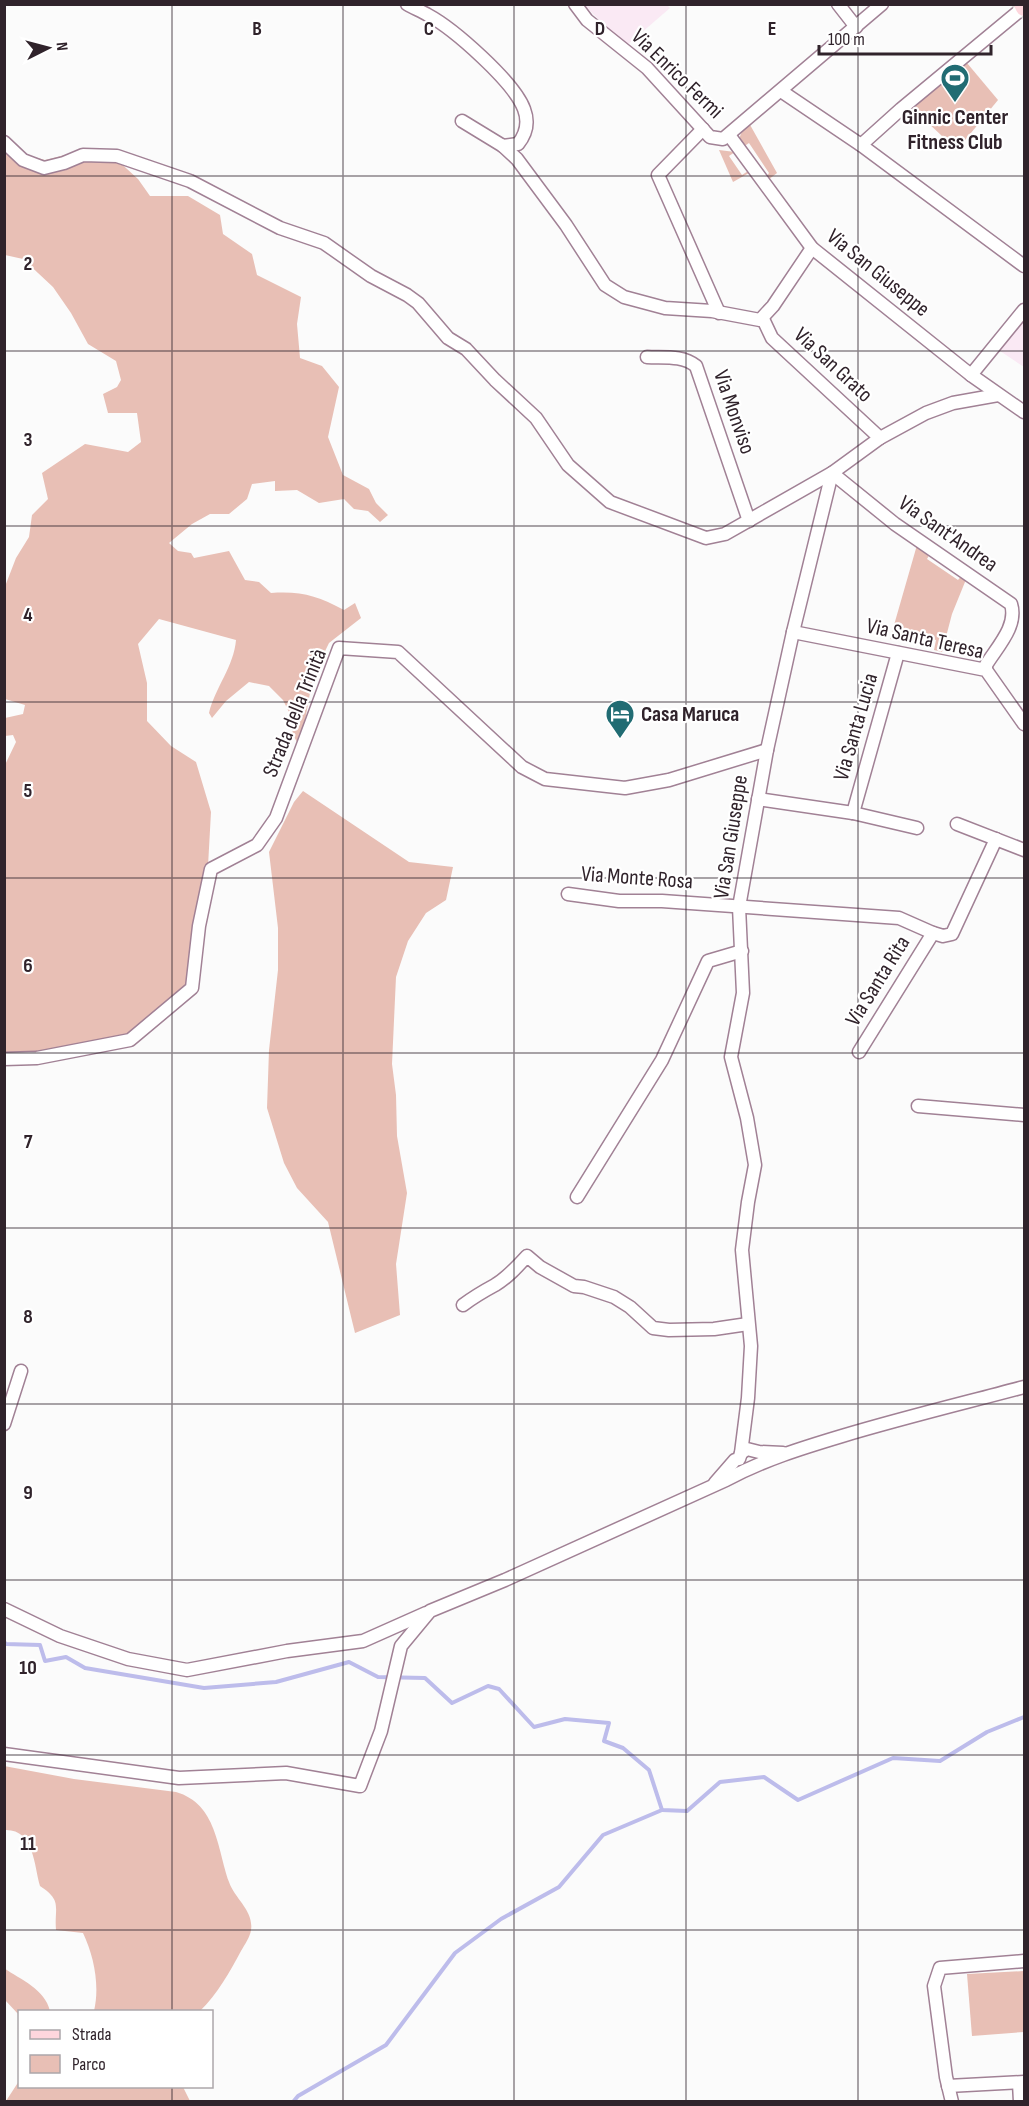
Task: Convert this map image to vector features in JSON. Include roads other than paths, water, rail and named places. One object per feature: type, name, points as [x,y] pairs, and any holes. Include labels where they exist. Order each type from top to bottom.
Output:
[{"type":"street","points":[[407,4],[429,15],[449,30],[506,81],[524,108],[527,120],[525,135],[518,144],[503,146]]},
{"type":"street","name":"Via Enrico Fermi","points":[[574,4],[587,20],[646,68],[710,137],[723,139],[729,135]]},
{"type":"street","points":[[838,4],[856,27]]},
{"type":"street","points":[[729,135],[882,4]]},
{"type":"street","points":[[861,145],[1023,6]]},
{"type":"street","points":[[781,91],[861,145],[1024,266]]},
{"type":"street","points":[[462,121],[503,146],[517,159],[566,225],[606,285],[624,297],[665,308],[763,319],[812,248]]},
{"type":"street","points":[[703,129],[658,175],[719,313]]},
{"type":"street","name":"Via San Giuseppe","points":[[729,135],[812,248],[971,375],[1024,412]]},
{"type":"street","points":[[4,142],[23,160],[44,168],[64,164],[83,155],[117,156],[190,181],[280,228],[324,243],[371,276],[418,303],[448,338],[466,350],[536,418],[568,465],[610,502],[706,538],[725,534],[749,521],[832,473],[879,438],[926,413],[953,403],[998,395]]},
{"type":"street","points":[[971,375],[1024,310]]},
{"type":"street","name":"Via San Grato","points":[[763,319],[772,338],[853,410],[879,438]]},
{"type":"street","name":"Via Monviso","points":[[647,357],[677,358],[690,361],[696,366],[749,521]]},
{"type":"street","name":"Via San Giuseppe","points":[[751,1466],[757,1456],[746,1453],[751,1346],[742,1250],[747,1202],[755,1165],[747,1118],[731,1057],[742,993],[739,907],[767,750],[832,473]]},
{"type":"street","name":"Via Sant'Andrea","points":[[832,473],[895,524],[1011,604],[1014,613],[1012,623],[986,665],[986,670]]},
{"type":"street","name":"Via Santa Teresa","points":[[793,632],[986,670],[1024,724]]},
{"type":"street","name":"Strada della Trinità","points":[[4,1059],[37,1058],[130,1040],[192,988],[200,926],[212,868],[257,846],[276,818],[339,648],[398,652],[522,767],[545,779],[625,788],[669,780],[767,750]]},
{"type":"street","name":"Via Santa Lucia","points":[[853,813],[898,653]]},
{"type":"street","points":[[758,799],[853,813],[917,828]]},
{"type":"street","points":[[957,824],[1024,850]]},
{"type":"street","points":[[933,933],[943,936],[952,934],[996,839]]},
{"type":"street","name":"Via Monte Rosa","points":[[568,894],[620,901],[662,901],[899,918],[933,933]]},
{"type":"street","name":"Via Santa Rita","points":[[860,1052],[933,933]]},
{"type":"street","points":[[578,1197],[662,1060],[708,961],[742,951]]},
{"type":"street","points":[[918,1106],[1024,1114]]},
{"type":"street","points":[[463,1305],[481,1291],[509,1275],[527,1257],[574,1286],[614,1297],[630,1307],[653,1328],[714,1329],[748,1324]]},
{"type":"street","points":[[4,1424],[21,1371]]},
{"type":"street","points":[[4,1609],[60,1636],[128,1659],[187,1670],[287,1651],[363,1641],[515,1575],[751,1466],[788,1452],[873,1427],[1024,1387]]},
{"type":"street","points":[[715,1483],[735,1460],[746,1453],[788,1452]]},
{"type":"street","points":[[4,1755],[179,1778],[286,1773],[360,1786],[381,1731],[401,1647],[430,1611]]},
{"type":"street","points":[[952,2102],[934,1986],[940,1968],[1024,1961]]},
{"type":"street","points":[[948,2086],[1022,2082],[1020,2102]]},
{"type":"waterway","points":[[4,1642],[6,1644],[40,1645],[45,1661],[66,1657],[85,1668],[204,1688],[276,1682],[349,1662],[378,1677],[425,1678],[452,1703],[488,1686],[499,1689],[534,1727],[565,1719],[609,1723],[604,1741],[623,1748],[649,1770],[662,1810],[687,1811],[720,1782],[764,1777],[798,1800],[893,1758],[940,1761],[987,1732],[1024,1717]]},
{"type":"waterway","points":[[293,2102],[298,2096],[386,2045],[455,1953],[501,1919],[559,1887],[603,1835],[662,1810]]},
{"type":"place","name":"Ginnic Center Fitness Club","points":[[955,104]]},
{"type":"place","name":"Casa Maruca","points":[[620,740]]}]
